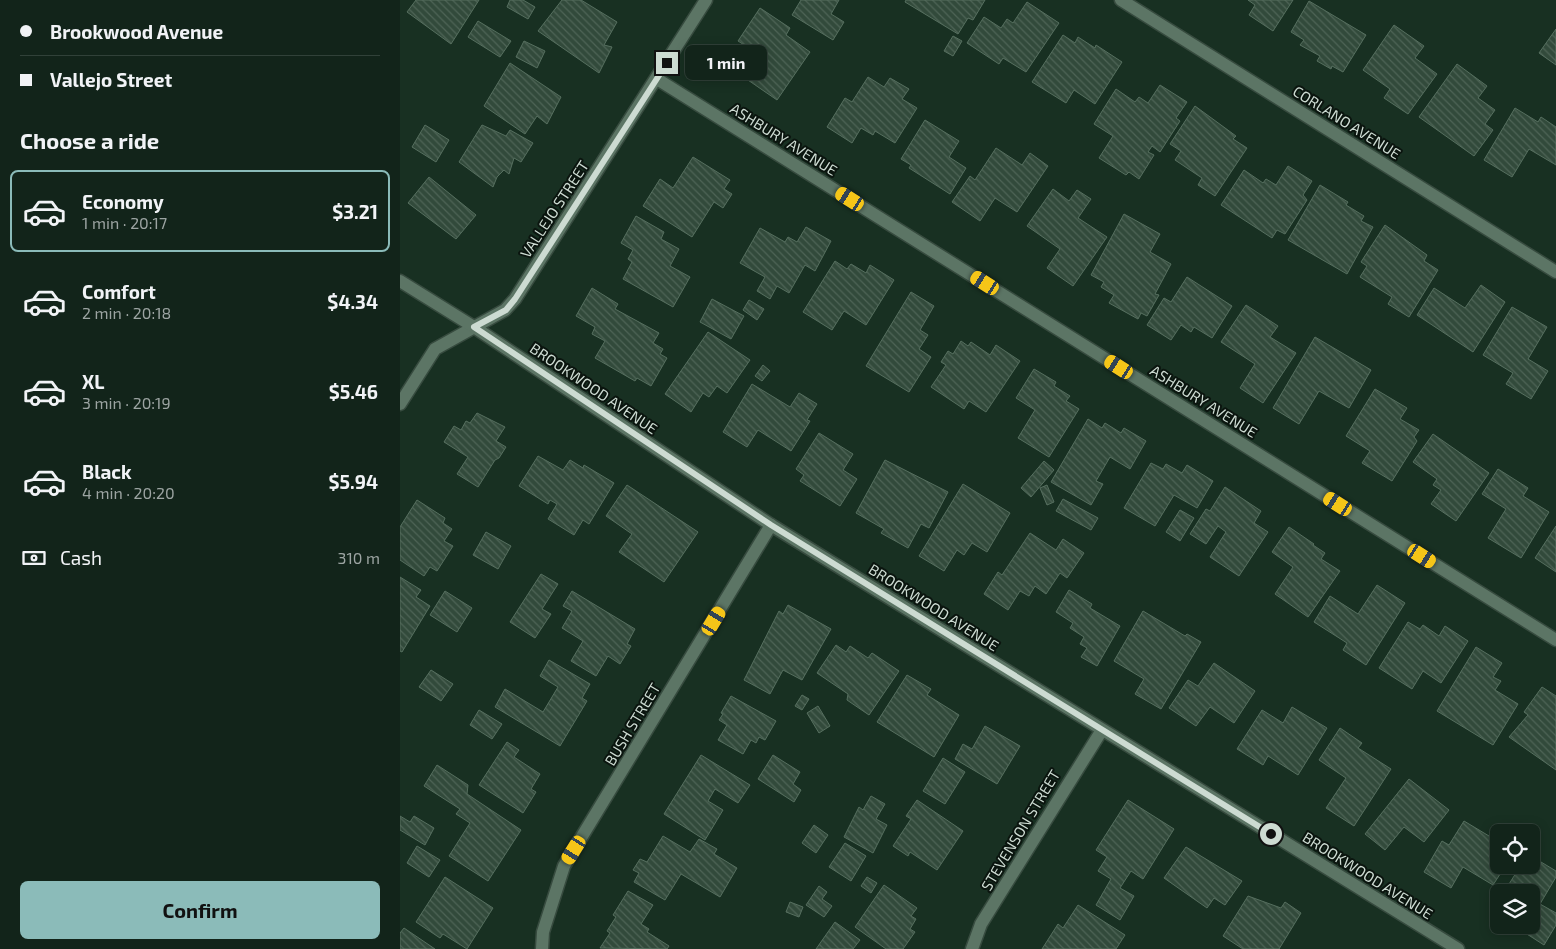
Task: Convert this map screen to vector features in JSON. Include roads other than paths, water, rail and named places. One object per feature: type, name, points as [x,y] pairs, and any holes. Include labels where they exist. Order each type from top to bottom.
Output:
[{"type":"street","name":"VALLEJO STREET","points":[[400,404],[435,349],[506,310],[515,299],[706,0]]},
{"type":"street","name":"CORLANO AVENUE","points":[[1121,0],[1556,272]]},
{"type":"street","name":"ASHBURY AVENUE","points":[[657,78],[1556,640]]},
{"type":"street","name":"BROOKWOOD AVENUE","points":[[400,281],[474,327],[771,525],[1458,949]]},
{"type":"street","name":"BUSH STREET","points":[[542,949],[544,932],[564,866],[771,525]]},
{"type":"street","name":"STEVENSON STREET","points":[[972,949],[981,924],[1102,730]]}]
